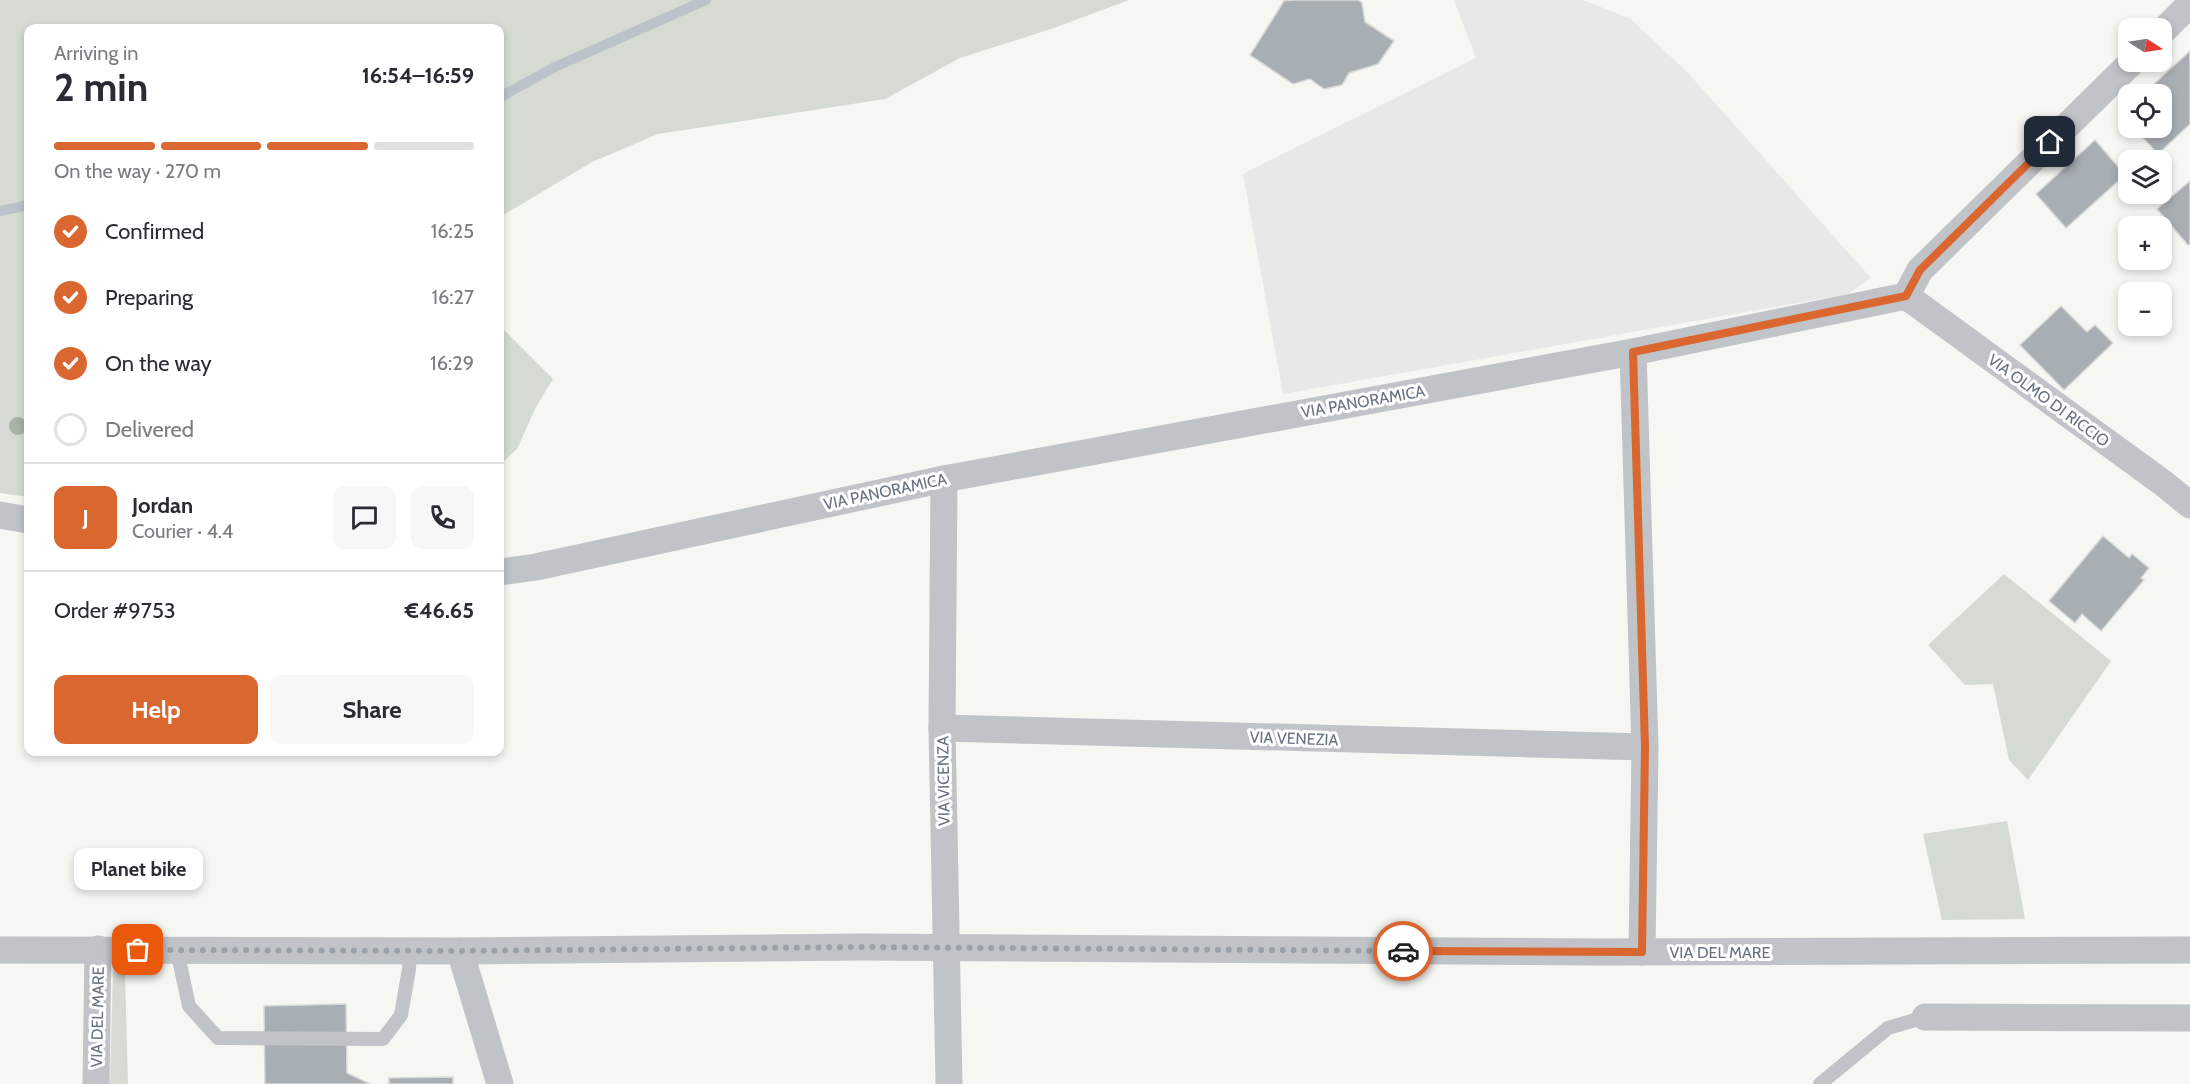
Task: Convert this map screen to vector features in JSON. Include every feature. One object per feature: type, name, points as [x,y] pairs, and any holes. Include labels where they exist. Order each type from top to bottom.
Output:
[{"type":"street","points":[[2172,22],[2190,4]]},
{"type":"street","points":[[1906,296],[1920,270],[2122,72]]},
{"type":"street","name":"VIA PANORAMICA","points":[[504,571],[536,567],[944,478],[1633,352],[1906,296]]},
{"type":"street","name":"VIA OLMO DI RICCIO","points":[[1906,296],[2190,505]]},
{"type":"street","points":[[1633,352],[1645,747],[1642,952]]},
{"type":"street","name":"VIA VICENZA","points":[[944,478],[942,728],[949,1084]]},
{"type":"street","points":[[0,515],[24,519]]},
{"type":"street","name":"VIA VENEZIA","points":[[942,728],[1645,747]]},
{"type":"street","name":"VIA DEL MARE","points":[[0,950],[460,951],[862,947],[1642,952],[2190,950]]},
{"type":"street","name":"VIA DEL MARE","points":[[96,1084],[98,949]]},
{"type":"street","points":[[460,951],[500,1084]]},
{"type":"street","points":[[1925,1017],[2190,1018]]},
{"type":"lane","points":[[177,950],[189,1006],[218,1038],[382,1039],[401,1014],[410,951]]},
{"type":"lane","points":[[1820,1084],[1888,1028],[1925,1017]]},
{"type":"shaded area","points":[[0,0],[1129,0],[1054,28],[960,58],[885,99],[658,134],[592,162],[504,215],[504,24],[24,24],[24,496],[0,493]]},
{"type":"shaded area","points":[[1454,0],[1583,0],[1631,19],[1688,73],[1871,278],[1848,294],[1283,394],[1243,174],[1476,58]]},
{"type":"shaded area","points":[[504,330],[553,379],[536,407],[517,449],[504,461]]},
{"type":"shaded area","points":[[2004,574],[2111,661],[2028,780],[2009,760],[1993,684],[1965,685],[1928,645]]},
{"type":"shaded area","points":[[2007,821],[2025,919],[1942,920],[1923,834]]},
{"type":"shaded area","points":[[113,971],[125,973],[128,1084],[110,1084]]},
{"type":"building","points":[[1358,0],[1362,3],[1365,22],[1394,41],[1378,64],[1349,73],[1342,85],[1324,89],[1310,79],[1293,84],[1250,55],[1284,1]]},
{"type":"building","points":[[2190,51],[2190,124],[2162,150],[2154,150],[2143,138],[2172,138],[2172,84],[2154,84],[2167,72],[2172,72],[2172,67]]},
{"type":"building","points":[[2095,140],[2118,167],[2118,181],[2066,228],[2036,194]]},
{"type":"building","points":[[2190,181],[2190,244],[2188,245],[2172,226],[2172,216],[2163,216],[2157,209],[2163,204],[2172,204],[2172,196]]},
{"type":"building","points":[[2061,306],[2087,332],[2095,325],[2113,343],[2064,390],[2020,345]]},
{"type":"building","points":[[2103,536],[2129,558],[2132,554],[2149,568],[2141,578],[2144,580],[2101,631],[2082,614],[2075,623],[2049,601]]},
{"type":"building","points":[[346,1004],[347,1073],[370,1084],[265,1084],[264,1006]]},
{"type":"building","points":[[453,1077],[453,1084],[389,1084],[389,1078]]},
{"type":"waterway","points":[[504,95],[555,67],[706,0]]},
{"type":"waterway","points":[[0,211],[24,206]]},
{"type":"way so far","points":[[138,950],[460,951],[862,947],[1403,951]]},
{"type":"place","name":"Planet bike","points":[[138,950]]},
{"type":"route","points":[[1403,951],[1642,952],[1645,747],[1633,352],[1906,296],[1920,270],[2050,142]]}]
